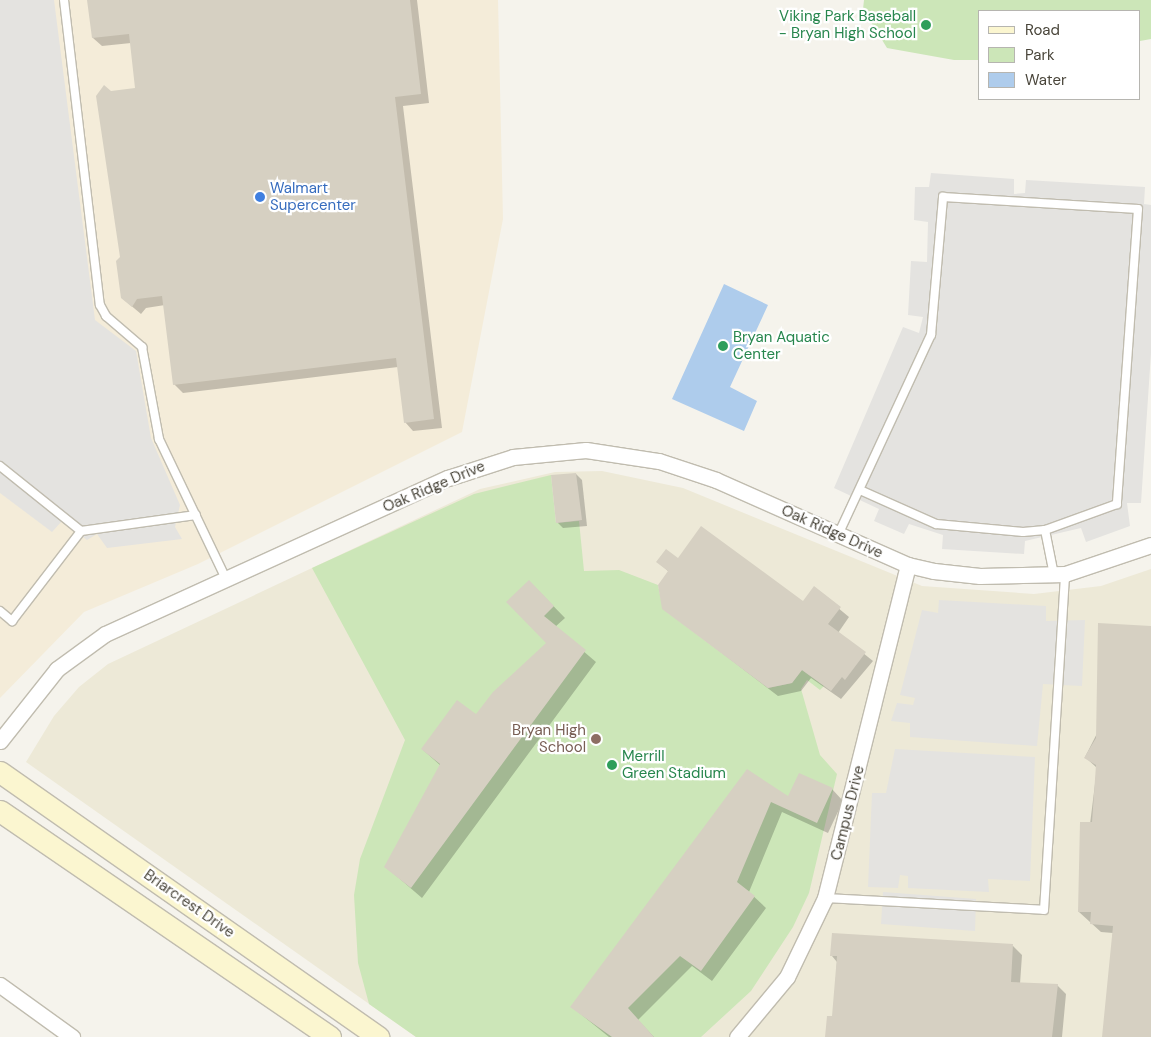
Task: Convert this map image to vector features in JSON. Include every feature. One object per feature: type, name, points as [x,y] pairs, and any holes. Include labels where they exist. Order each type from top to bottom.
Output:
[{"type":"main road","name":"Briarcrest Drive","points":[[0,772],[379,1037]]},
{"type":"main road","name":"Briarcrest Drive","points":[[0,811],[330,1037]]},
{"type":"street","name":"Oak Ridge Drive","points":[[0,741],[45,682],[88,644],[470,469],[558,451],[610,452],[684,468],[908,565],[980,576],[1060,575],[1151,545]]},
{"type":"street","name":"Campus Drive","points":[[740,1036],[787,978],[825,898],[908,565]]},
{"type":"street","points":[[0,985],[72,1037]]},
{"type":"lane","points":[[64,0],[100,305],[106,316],[142,347],[156,428],[227,581]]},
{"type":"lane","points":[[838,535],[934,323],[943,197],[1138,209],[1118,504],[1045,530],[936,524],[860,490]]},
{"type":"lane","points":[[0,466],[81,531]]},
{"type":"lane","points":[[0,611],[12,621],[81,531],[196,516]]},
{"type":"lane","points":[[825,898],[1044,910],[1060,575],[1045,530]]},
{"type":"shaded area","points":[[0,0],[498,0],[503,219],[462,432],[198,564],[84,612],[0,698]]},
{"type":"shaded area","points":[[0,0],[54,0],[95,320],[136,351],[151,438],[180,505],[175,527],[182,539],[107,548],[97,534],[87,540],[62,521],[52,532],[0,493]]},
{"type":"shaded area","points":[[931,173],[1014,179],[1014,194],[1025,193],[1026,180],[1145,187],[1144,204],[1151,205],[1151,353],[1141,503],[1127,503],[1130,526],[1086,542],[1081,528],[1025,541],[1024,554],[942,549],[943,535],[909,524],[904,534],[874,521],[879,509],[834,488],[903,327],[919,333],[923,317],[908,315],[911,261],[927,262],[928,222],[914,220],[915,187],[929,187]]},
{"type":"shaded area","name":"Bryan High School","points":[[602,471],[683,488],[922,586],[1034,594],[1101,586],[1151,569],[1151,1037],[416,1037],[26,762],[54,716],[79,687],[108,664],[480,489],[555,472]]},
{"type":"shaded area","points":[[939,600],[1046,606],[1046,621],[1085,620],[1082,686],[1043,684],[1037,746],[910,737],[910,723],[891,721],[897,703],[913,705],[915,698],[900,695],[922,610],[938,613]]},
{"type":"shaded area","points":[[895,749],[1035,757],[1030,881],[988,879],[989,892],[908,888],[908,876],[900,875],[898,888],[868,887],[872,793],[886,793]]},
{"type":"shaded area","points":[[883,892],[976,899],[975,931],[881,924]]},
{"type":"green space","name":"Viking Park Baseball - Bryan High School","points":[[864,0],[1151,0],[1151,39],[1141,41],[1141,10],[978,10],[978,60],[954,60],[887,48],[863,9]]},
{"type":"green space","name":"Merrill Green Stadium","points":[[551,475],[556,523],[579,521],[584,571],[619,570],[658,585],[663,609],[768,688],[792,683],[802,670],[824,686],[820,690],[807,680],[801,689],[820,755],[837,774],[809,893],[793,927],[751,991],[701,1037],[416,1037],[369,1004],[358,963],[354,895],[360,859],[405,740],[312,568],[474,494]]},
{"type":"water","name":"Bryan Aquatic Center","points":[[724,284],[768,305],[730,387],[757,401],[744,431],[672,399]]},
{"type":"building","name":"Walmart Supercenter","points":[[87,0],[410,0],[421,94],[395,97],[434,419],[404,423],[396,358],[173,385],[162,296],[137,299],[132,307],[121,298],[116,261],[120,257],[96,96],[104,85],[111,91],[135,88],[129,34],[92,38]]},
{"type":"building","points":[[576,473],[582,520],[556,523],[551,475]]},
{"type":"building","points":[[701,526],[803,601],[814,586],[841,607],[828,624],[866,652],[845,680],[842,677],[831,691],[802,670],[792,683],[768,688],[662,609],[658,585],[668,571],[656,562],[666,549],[678,558]]},
{"type":"building","points":[[529,580],[554,606],[544,616],[586,650],[411,888],[384,867],[440,764],[421,749],[457,700],[476,714],[493,692],[546,643],[506,602]]},
{"type":"building","points":[[1098,623],[1151,626],[1151,1037],[1102,1037],[1113,926],[1090,924],[1091,912],[1078,912],[1080,822],[1092,822],[1096,765],[1084,758],[1096,738]]},
{"type":"building","points":[[747,769],[788,796],[799,773],[833,788],[817,823],[771,802],[737,882],[755,896],[701,971],[680,956],[628,1008],[654,1037],[612,1037],[570,1007]]},
{"type":"building","points":[[832,933],[1013,944],[1011,982],[1058,984],[1052,1037],[825,1037],[827,1016],[832,1016],[837,956],[830,956]]},
{"type":"place","name":"Viking Park Baseball - Bryan High School","points":[[926,25]]},
{"type":"place","name":"Walmart Supercenter","points":[[260,197]]},
{"type":"place","name":"Bryan Aquatic Center","points":[[723,346]]},
{"type":"place","name":"Bryan High School","points":[[596,739]]},
{"type":"place","name":"Merrill Green Stadium","points":[[612,765]]}]
